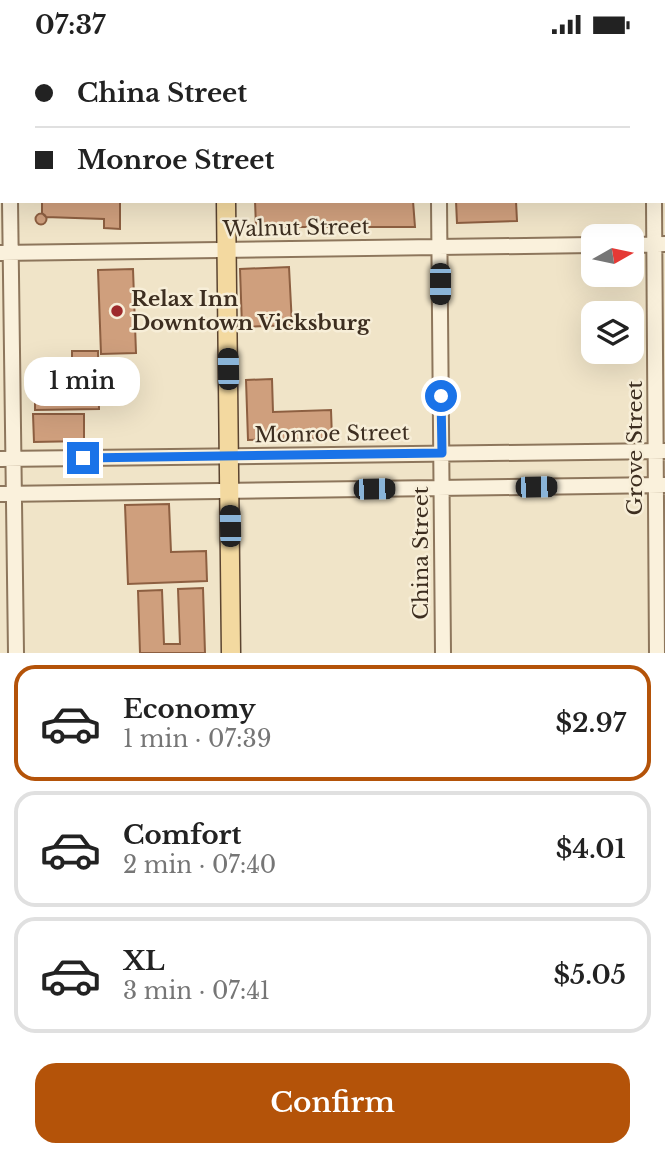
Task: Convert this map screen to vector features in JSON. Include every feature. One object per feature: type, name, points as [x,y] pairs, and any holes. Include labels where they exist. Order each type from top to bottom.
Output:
[{"type":"main road","points":[[226,203],[231,653]]},
{"type":"street","points":[[10,203],[5,253],[7,494],[16,653]]},
{"type":"street","name":"China Street","points":[[439,203],[443,653]]},
{"type":"street","name":"Grove Street","points":[[654,203],[660,245],[657,653]]},
{"type":"street","name":"Walnut Street","points":[[5,253],[581,245]]},
{"type":"street","name":"Monroe Street","points":[[7,459],[660,451]]},
{"type":"street","points":[[7,494],[660,486]]},
{"type":"building","points":[[42,203],[120,203],[120,229],[104,228],[104,219],[46,217],[42,213]]},
{"type":"building","points":[[255,203],[413,203],[415,227],[256,227]]},
{"type":"building","points":[[456,203],[516,203],[517,221],[457,223]]},
{"type":"building","points":[[41,213],[47,219],[41,225],[35,219]]},
{"type":"building","points":[[289,267],[292,325],[242,327],[240,269]]},
{"type":"building","name":"Relax Inn Downtown Vicksburg","points":[[133,269],[136,353],[101,354],[98,270]]},
{"type":"building","points":[[72,351],[98,351],[99,409],[35,410],[35,367],[72,367]]},
{"type":"building","points":[[272,379],[273,412],[331,410],[332,438],[248,440],[246,380]]},
{"type":"building","points":[[33,414],[84,414],[84,441],[34,442]]},
{"type":"building","points":[[169,504],[171,552],[206,551],[207,581],[128,584],[125,505]]},
{"type":"building","points":[[203,588],[205,653],[140,653],[138,591],[162,590],[164,644],[180,644],[178,589]]},
{"type":"place","name":"Relax Inn Downtown Vicksburg","points":[[117,311]]},
{"type":"route","points":[[83,458],[442,453],[441,396]]}]
